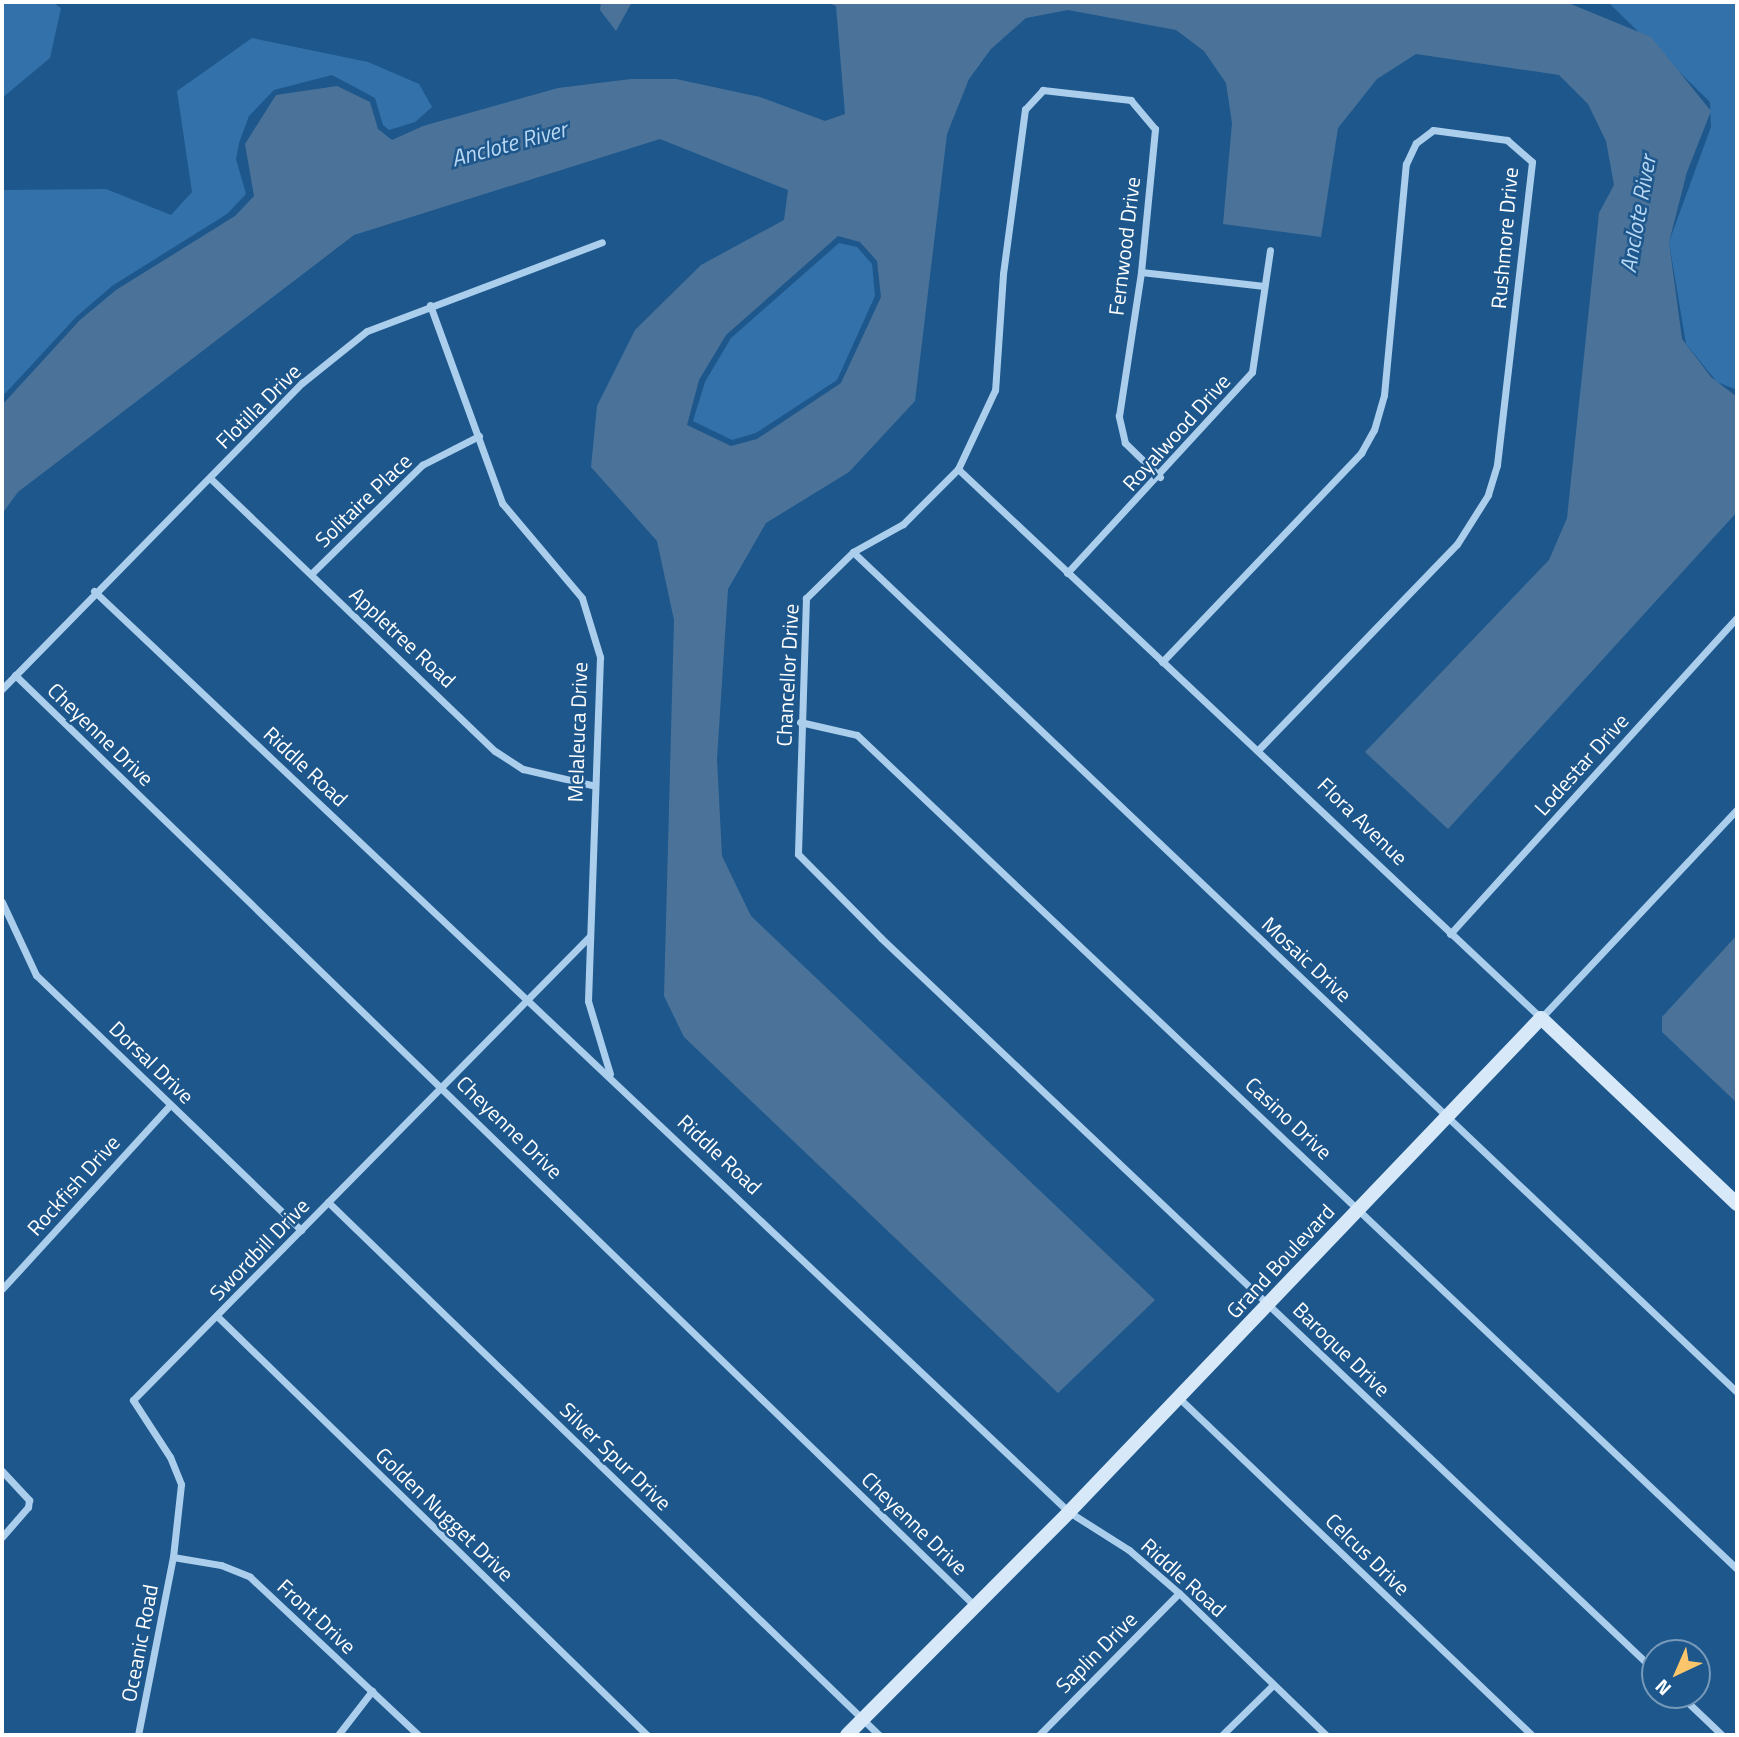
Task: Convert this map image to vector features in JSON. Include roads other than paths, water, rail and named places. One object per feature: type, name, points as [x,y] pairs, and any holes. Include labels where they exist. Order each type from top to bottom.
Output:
[{"type":"street","name":"Fernwood Drive","points":[[1043,90],[1131,100],[1155,129],[1141,272],[1119,416],[1125,443],[1160,477]]},
{"type":"street","name":"Chancellor Drive","points":[[881,938],[798,854],[800,722],[806,598],[853,552],[903,524],[958,469],[995,390],[1003,274],[1025,109],[1043,90]]},
{"type":"street","name":"Rushmore Drive","points":[[1162,662],[1361,453],[1374,430],[1384,395],[1406,164],[1416,144],[1433,130],[1507,140],[1532,162],[1497,465],[1488,495],[1457,544],[1258,750]]},
{"type":"street","name":"Flotilla Drive","points":[[2,690],[94,591],[211,479],[302,383],[367,331],[602,242]]},
{"type":"street","name":"Royalwood Drive","points":[[1067,573],[1160,477],[1252,372],[1270,250]]},
{"type":"street","points":[[1141,272],[1264,286]]},
{"type":"street","name":"Melaleuca Drive","points":[[430,305],[502,503],[582,598],[600,657],[592,785],[589,1001],[610,1075]]},
{"type":"street","name":"Solitaire Place","points":[[311,574],[422,465],[479,436]]},
{"type":"street","name":"Flora Avenue","points":[[958,469],[1737,1204]]},
{"type":"street","name":"Appletree Road","points":[[211,479],[495,751],[523,769],[592,785]]},
{"type":"street","name":"Mosaic Drive","points":[[853,552],[1737,1392]]},
{"type":"street","name":"Riddle Road","points":[[94,591],[610,1075],[1069,1512],[1129,1550],[1179,1592],[1326,1735]]},
{"type":"street","name":"Lodestar Drive","points":[[1450,934],[1737,617]]},
{"type":"street","name":"Cheyenne Drive","points":[[15,675],[443,1087],[976,1607]]},
{"type":"street","name":"Casino Drive","points":[[800,722],[857,735],[1737,1569]]},
{"type":"street","name":"Grand Boulevard","points":[[847,1735],[976,1607],[1269,1305],[1737,809]]},
{"type":"street","name":"Dorsal Drive","points":[[2,902],[36,975],[301,1230]]},
{"type":"street","name":"Swordbill Drive","points":[[173,1557],[181,1484],[170,1457],[133,1400],[218,1317],[527,997],[590,936]]},
{"type":"street","name":"Baroque Drive","points":[[881,938],[1641,1658]]},
{"type":"street","name":"Rockfish Drive","points":[[2,1289],[170,1105]]},
{"type":"street","name":"Silver Spur Drive","points":[[328,1202],[879,1735]]},
{"type":"street","name":"Golden Nugget Drive","points":[[218,1317],[648,1735]]},
{"type":"street","name":"Celcus Drive","points":[[1179,1398],[1532,1735]]},
{"type":"street","points":[[2,1471],[26,1494],[28,1507],[2,1537]]},
{"type":"street","name":"Front Drive","points":[[173,1557],[221,1565],[250,1577],[418,1735]]},
{"type":"street","name":"Oceanic Road","points":[[138,1735],[173,1557]]},
{"type":"street","name":"Saplin Drive","points":[[1039,1735],[1179,1592]]},
{"type":"street","points":[[1222,1735],[1273,1685]]},
{"type":"street","points":[[338,1735],[372,1691]]},
{"type":"street","points":[[1695,1709],[1722,1735]]},
{"type":"water","points":[[601,2],[632,2],[616,31],[600,10]]},
{"type":"water","name":"Anclote River","points":[[825,2],[1566,2],[1651,37],[1711,111],[1687,172],[1669,242],[1682,339],[1711,377],[1737,397],[1737,512],[1448,829],[1365,752],[1549,560],[1567,518],[1599,213],[1614,185],[1606,141],[1588,104],[1559,75],[1416,54],[1377,79],[1338,128],[1321,237],[1223,224],[1232,123],[1226,83],[1204,51],[1176,30],[1068,10],[1026,18],[991,49],[969,79],[947,134],[915,401],[849,472],[766,523],[728,589],[717,759],[722,856],[751,916],[1155,1300],[1058,1393],[684,1037],[664,996],[674,620],[657,541],[591,467],[597,406],[635,330],[701,265],[784,220],[788,190],[660,139],[354,235],[18,492],[2,514],[2,405],[80,320],[116,290],[235,216],[254,196],[245,144],[276,95],[337,86],[370,102],[378,129],[392,140],[423,126],[558,88],[631,79],[676,79],[760,97],[825,121],[845,114],[836,6]],"holes":[[[838,236],[860,242],[877,261],[881,297],[841,383],[757,439],[731,446],[687,425],[699,380],[726,335]]]},
{"type":"water","points":[[1737,935],[1737,1103],[1662,1032],[1662,1017]]}]
